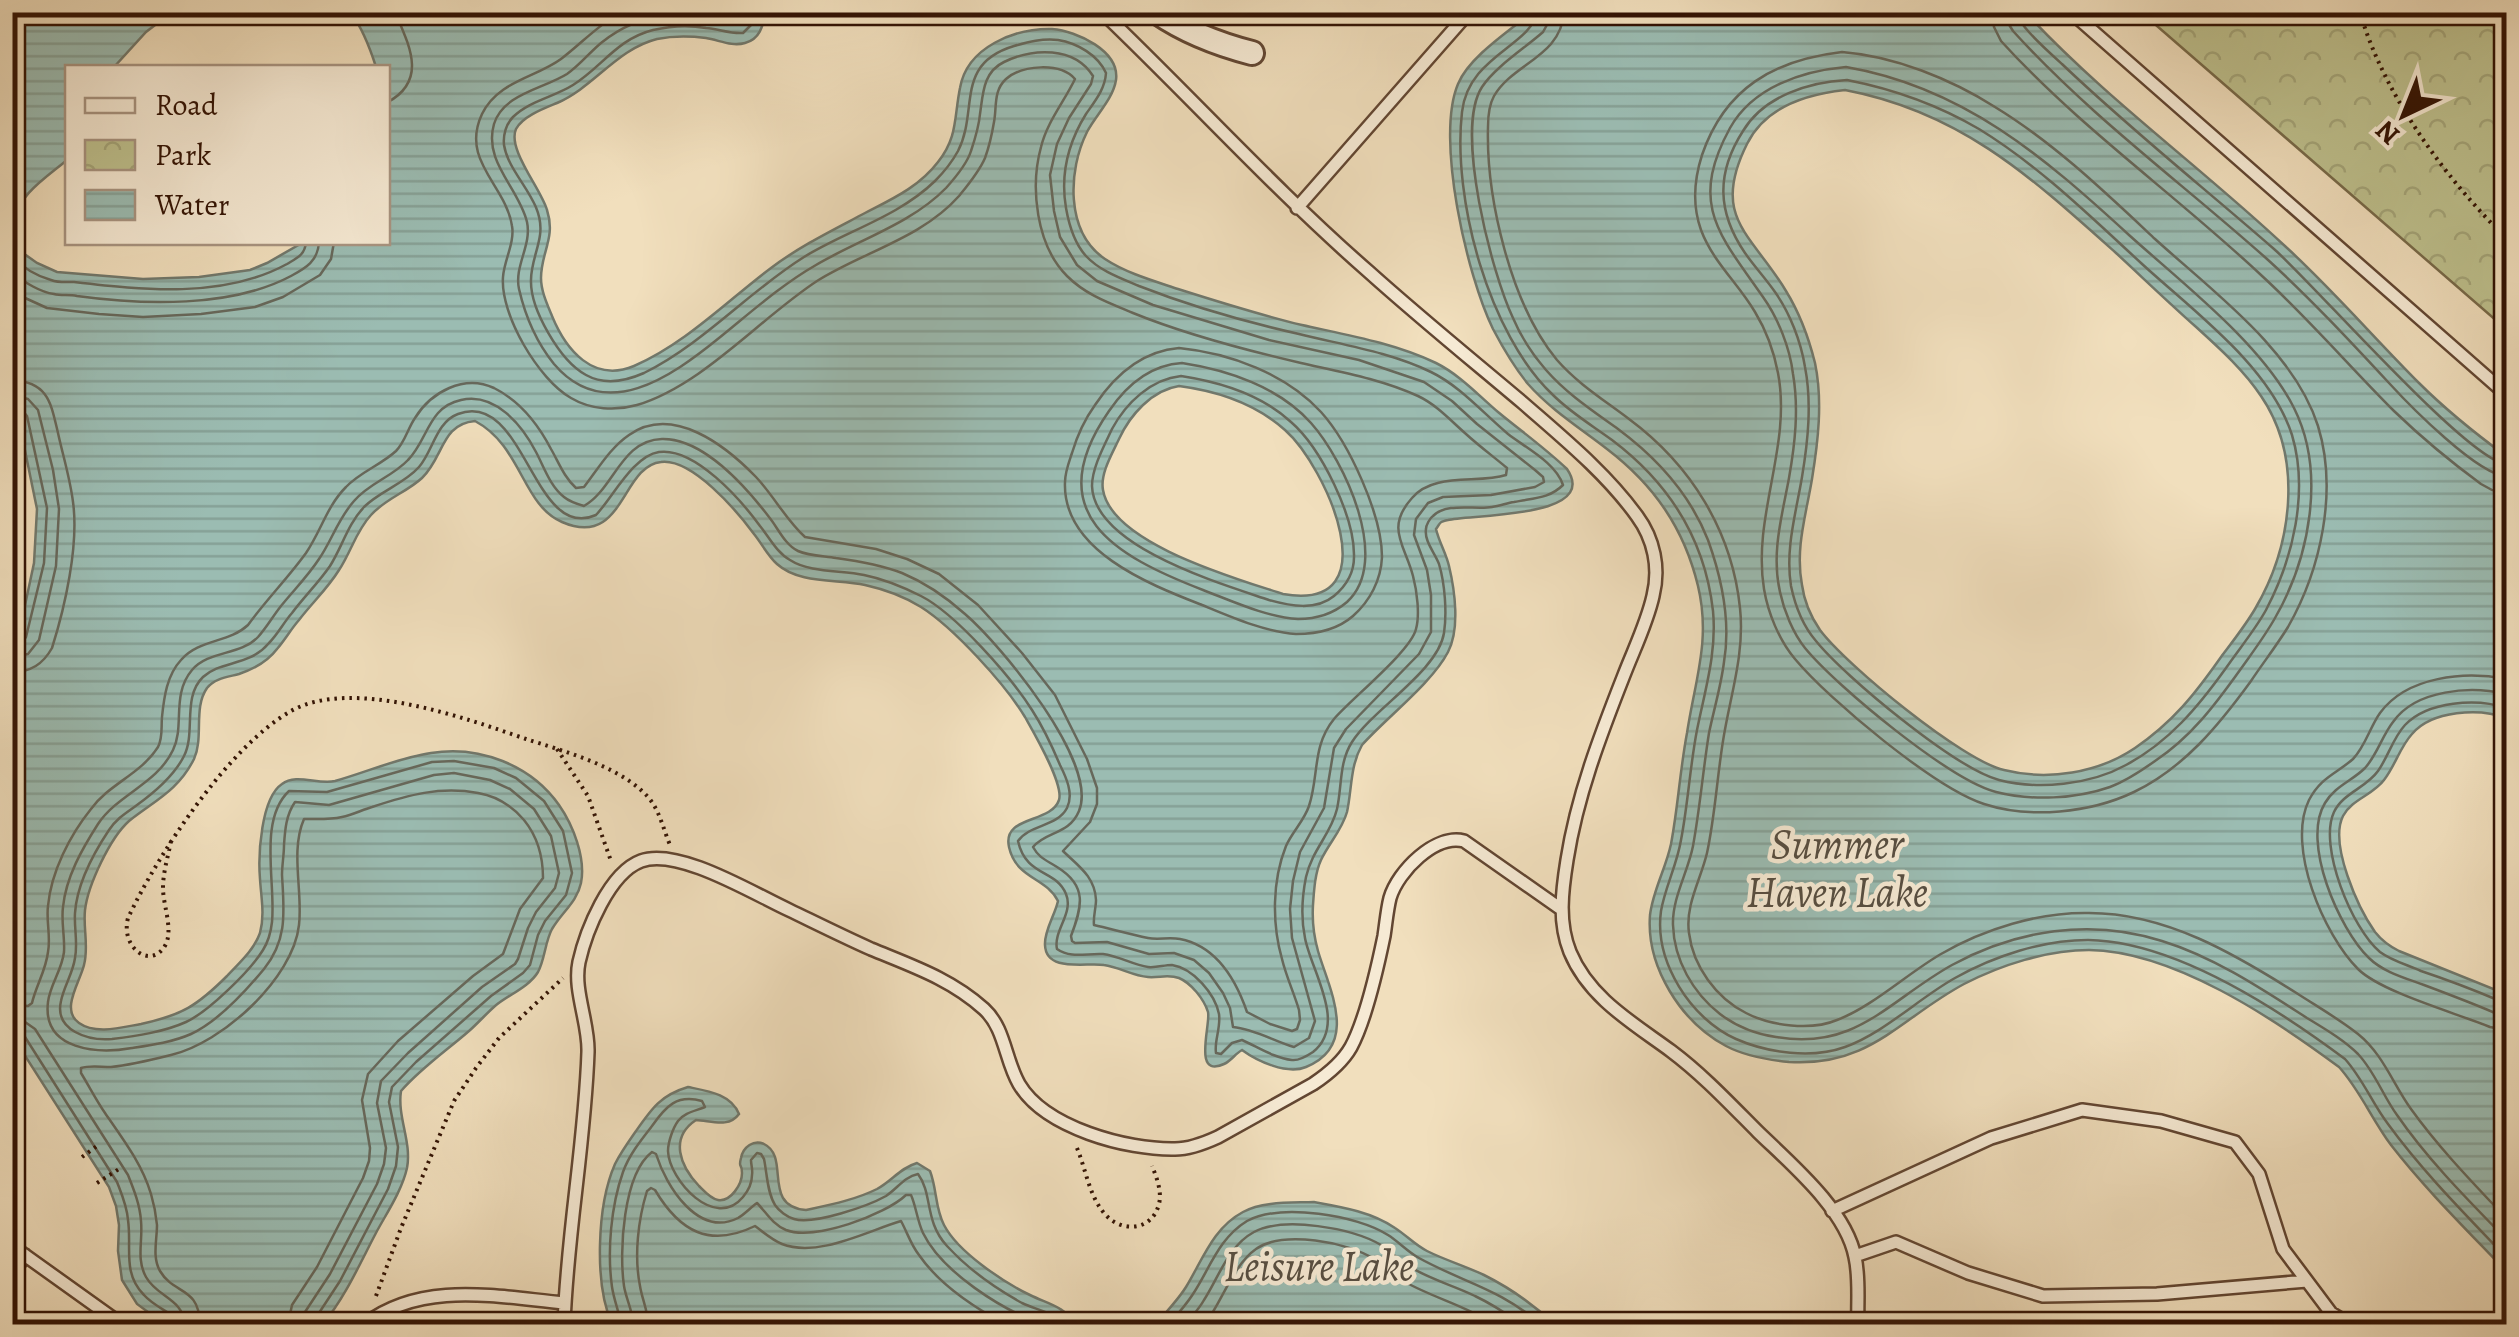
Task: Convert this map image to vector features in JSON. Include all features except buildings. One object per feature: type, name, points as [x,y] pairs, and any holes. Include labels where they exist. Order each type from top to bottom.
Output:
[{"type":"street","points":[[1157,12],[1198,36],[1252,53]]},
{"type":"lane","points":[[1102,12],[1297,208],[1557,432],[1640,519],[1654,552],[1654,593],[1592,756],[1568,848],[1561,909],[1570,952],[1600,997],[1702,1077],[1832,1211],[1855,1256],[1858,1324]]},
{"type":"lane","points":[[1297,208],[1468,12]]},
{"type":"lane","points":[[2071,12],[2506,394]]},
{"type":"lane","points":[[564,1324],[588,1050],[578,966],[589,931],[616,880],[644,860],[658,858],[701,868],[952,984],[981,1006],[996,1024],[1012,1072],[1021,1088],[1043,1108],[1087,1133],[1176,1150],[1206,1143],[1313,1084],[1340,1062],[1350,1050],[1362,1016],[1384,938],[1390,896],[1408,869],[1434,846],[1445,840],[1464,840],[1561,909]]},
{"type":"lane","points":[[1832,1211],[1990,1138],[2082,1110],[2162,1121],[2235,1142],[2259,1174],[2283,1249],[2331,1312],[2349,1324]]},
{"type":"lane","points":[[1855,1256],[1896,1242],[1968,1273],[2043,1296],[2156,1294],[2307,1281]]},
{"type":"lane","points":[[12,1246],[121,1324]]},
{"type":"lane","points":[[12,1275],[25,1255]]},
{"type":"lane","points":[[365,1324],[386,1310],[429,1296],[464,1294],[565,1303]]},
{"type":"path","points":[[2360,12],[2384,73],[2421,135],[2468,199],[2506,238]]},
{"type":"path","points":[[171,841],[163,878],[168,936],[159,952],[142,954],[133,949],[125,928],[135,903],[171,841],[208,791],[276,721],[306,704],[352,698],[420,707],[468,719],[557,749],[632,782],[654,802],[669,843],[683,862]]},
{"type":"path","points":[[557,749],[588,796],[616,880]]},
{"type":"path","points":[[371,1308],[454,1101],[499,1038],[578,966]]},
{"type":"path","points":[[1064,1122],[1097,1203],[1104,1214],[1125,1228],[1145,1222],[1159,1205],[1157,1178],[1143,1146]]},
{"type":"path","points":[[82,1157],[96,1146]]},
{"type":"path","points":[[97,1182],[119,1169]]},
{"type":"green space","points":[[2142,13],[2506,13],[2506,329]]},
{"type":"water","points":[[13,12],[171,13],[146,32],[116,65],[65,65],[65,162],[27,195],[13,224]]},
{"type":"water","points":[[351,13],[765,13],[757,35],[745,43],[681,37],[643,44],[583,88],[529,116],[516,129],[516,147],[544,201],[549,220],[541,278],[558,329],[583,360],[594,367],[619,370],[653,357],[793,253],[895,197],[931,171],[949,144],[964,74],[982,51],[1023,32],[1052,29],[1073,34],[1095,44],[1115,70],[1111,94],[1081,147],[1074,182],[1077,217],[1083,233],[1105,259],[1193,294],[1387,345],[1436,363],[1461,379],[1567,469],[1573,485],[1566,497],[1550,506],[1448,520],[1436,529],[1453,587],[1452,643],[1431,676],[1362,745],[1353,769],[1345,819],[1316,876],[1314,935],[1336,1015],[1332,1045],[1322,1057],[1306,1067],[1290,1069],[1264,1062],[1242,1050],[1214,1067],[1208,1064],[1205,1048],[1208,1012],[1184,980],[1052,960],[1047,954],[1046,934],[1058,901],[1018,866],[1009,837],[1020,824],[1054,808],[1059,792],[1053,771],[1025,717],[1005,689],[934,616],[879,589],[807,578],[786,570],[713,488],[673,463],[648,467],[610,516],[598,525],[582,527],[562,522],[538,503],[513,459],[491,432],[475,421],[464,423],[449,435],[422,478],[371,515],[335,577],[273,653],[255,667],[207,688],[200,704],[197,750],[188,770],[173,787],[129,821],[95,875],[85,910],[85,958],[71,1011],[79,1023],[93,1029],[155,1021],[197,1002],[241,961],[260,933],[260,856],[265,814],[275,791],[288,781],[335,781],[407,758],[449,751],[502,761],[534,779],[564,813],[580,853],[579,890],[552,929],[534,977],[495,1006],[401,1091],[408,1149],[405,1176],[352,1279],[323,1324],[169,1324],[137,1304],[122,1280],[119,1225],[109,1187],[13,1037],[12,646],[34,563],[37,509],[13,392],[13,232],[23,253],[57,272],[143,279],[250,270],[298,245],[390,245],[390,65],[375,65]],"holes":[[[1179,386],[1222,395],[1262,413],[1285,430],[1317,473],[1340,533],[1342,560],[1335,581],[1316,594],[1283,594],[1180,557],[1152,543],[1111,509],[1103,490],[1103,477],[1124,430],[1143,405]]]},
{"type":"water","name":"Summer Haven Lake","points":[[1531,13],[2026,13],[2088,75],[2303,263],[2440,403],[2506,456],[2506,718],[2457,713],[2421,726],[2408,739],[2384,780],[2347,810],[2340,828],[2340,843],[2347,876],[2380,938],[2399,951],[2506,994],[2506,1271],[2404,1162],[2339,1067],[2221,990],[2154,962],[2089,950],[2025,960],[1964,984],[1863,1049],[1817,1062],[1773,1060],[1733,1049],[1710,1036],[1681,1008],[1660,973],[1650,935],[1650,915],[1671,844],[1700,660],[1703,624],[1698,586],[1684,545],[1653,493],[1624,463],[1537,393],[1509,357],[1483,305],[1457,207],[1450,138],[1458,84],[1480,54]],"holes":[[[1845,90],[1924,114],[1992,151],[2085,225],[2238,368],[2275,421],[2288,474],[2288,502],[2278,558],[2268,584],[2243,627],[2172,718],[2135,748],[2105,764],[2038,775],[1985,763],[1906,710],[1834,646],[1817,625],[1804,597],[1801,545],[1819,421],[1815,363],[1791,299],[1740,224],[1733,190],[1747,144],[1776,112],[1802,99]]]},
{"type":"water","points":[[688,1087],[725,1098],[739,1114],[725,1122],[696,1120],[682,1135],[680,1152],[687,1170],[713,1198],[723,1200],[735,1191],[742,1177],[742,1154],[756,1143],[772,1150],[784,1200],[792,1207],[806,1210],[869,1193],[917,1163],[930,1171],[941,1219],[960,1246],[1007,1282],[1061,1309],[1075,1324],[612,1324],[600,1267],[601,1222],[609,1181],[620,1155],[652,1109],[664,1098]]},
{"type":"water","name":"Leisure Lake","points":[[1314,1202],[1386,1222],[1427,1251],[1503,1285],[1554,1324],[1156,1324],[1183,1292],[1216,1235],[1233,1219],[1259,1206]]}]
